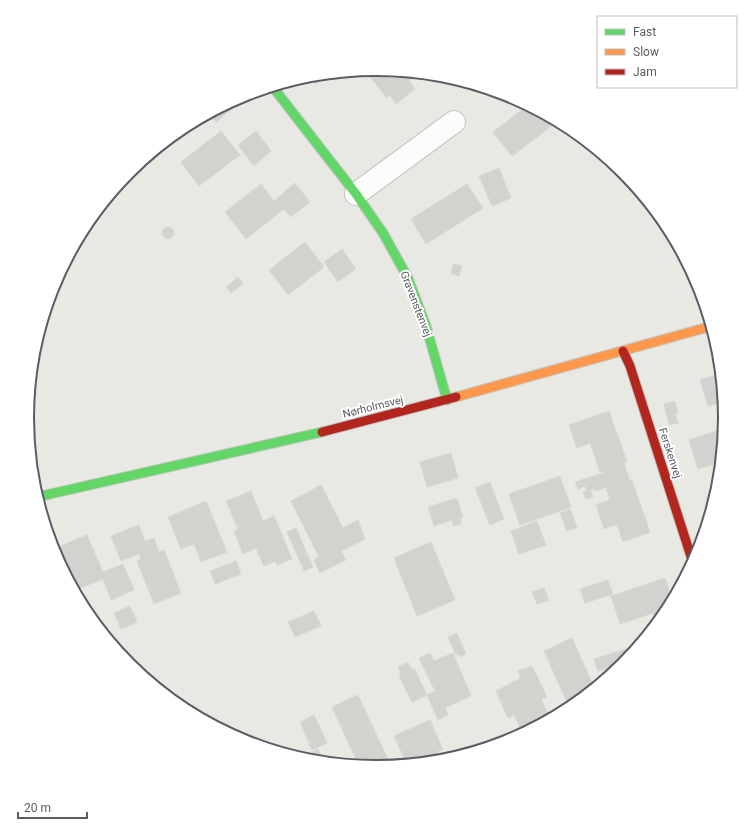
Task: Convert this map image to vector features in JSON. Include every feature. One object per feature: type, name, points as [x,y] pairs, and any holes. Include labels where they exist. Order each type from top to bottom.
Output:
[{"type":"street","name":"Gravenstenvej","points":[[276,91],[356,194],[383,232],[408,278],[426,326],[446,400]]},
{"type":"street","points":[[356,194],[454,122]]},
{"type":"street","name":"Nørholmsvej","points":[[44,496],[334,429],[446,400],[707,328]]},
{"type":"street","name":"Ferskenvej","points":[[623,351],[632,373],[690,555]]},
{"type":"building","points":[[370,76],[411,77],[412,79],[409,81],[415,89],[396,104],[390,95],[387,98]]},
{"type":"building","points":[[322,80],[316,84],[314,81]]},
{"type":"building","points":[[233,108],[216,122],[212,117]]},
{"type":"building","points":[[523,109],[553,124],[512,156],[493,132]]},
{"type":"building","points":[[221,131],[240,155],[199,186],[181,162]]},
{"type":"building","points":[[256,131],[271,151],[254,166],[238,145]]},
{"type":"building","points":[[499,168],[511,198],[492,206],[479,176]]},
{"type":"building","points":[[295,183],[310,202],[291,217],[284,209],[246,239],[225,212],[261,184],[274,201]]},
{"type":"building","points":[[467,184],[483,208],[426,244],[411,219]]},
{"type":"building","points":[[170,227],[173,228],[173,238],[166,239],[163,238],[162,231],[163,228]]},
{"type":"building","points":[[305,242],[324,267],[288,295],[269,270]]},
{"type":"building","points":[[342,249],[356,269],[338,282],[324,262]]},
{"type":"building","points":[[453,264],[462,266],[459,276],[451,274]]},
{"type":"building","points":[[238,277],[243,284],[231,293],[226,287]]},
{"type":"building","points":[[716,375],[718,403],[708,406],[700,380]]},
{"type":"building","points":[[675,401],[678,413],[675,413],[678,423],[669,425],[664,404]]},
{"type":"building","points":[[609,411],[627,462],[624,463],[630,481],[632,480],[650,532],[623,542],[617,524],[604,529],[596,505],[610,500],[606,489],[608,489],[607,487],[595,491],[594,489],[591,490],[593,497],[586,499],[583,492],[587,491],[585,486],[578,489],[575,482],[603,473],[602,471],[600,472],[590,443],[577,448],[569,425]]},
{"type":"building","points":[[718,430],[716,464],[698,469],[689,440]]},
{"type":"building","points":[[451,453],[458,478],[427,487],[420,462]]},
{"type":"building","points":[[560,476],[571,507],[520,525],[509,494]]},
{"type":"building","points":[[490,482],[504,519],[490,525],[475,488]]},
{"type":"building","points":[[321,485],[343,528],[358,520],[365,539],[341,551],[346,560],[320,573],[314,560],[319,557],[291,501]]},
{"type":"building","points":[[251,491],[263,521],[274,516],[292,559],[277,565],[276,561],[264,566],[256,548],[243,554],[234,531],[238,529],[226,501]]},
{"type":"building","points":[[457,498],[463,517],[460,518],[462,524],[454,526],[452,520],[434,526],[428,507]]},
{"type":"building","points":[[206,501],[227,552],[201,562],[194,544],[181,549],[168,517]]},
{"type":"building","points":[[570,509],[577,528],[567,531],[560,513]]},
{"type":"building","points":[[537,521],[546,545],[519,554],[511,531]]},
{"type":"building","points":[[139,525],[145,541],[154,538],[159,552],[164,550],[181,593],[154,604],[137,561],[141,559],[139,554],[121,561],[111,536]]},
{"type":"building","points":[[296,528],[313,567],[304,571],[287,532]]},
{"type":"building","points":[[87,535],[103,572],[123,564],[134,590],[111,600],[103,579],[80,588],[59,547]]},
{"type":"building","points":[[431,542],[455,600],[417,616],[394,558]]},
{"type":"building","points":[[236,561],[241,574],[215,584],[210,571]]},
{"type":"building","points":[[665,578],[670,593],[655,617],[653,613],[620,624],[611,596]]},
{"type":"building","points":[[608,580],[613,594],[585,603],[580,589]]},
{"type":"building","points":[[544,588],[549,600],[537,604],[532,592]]},
{"type":"building","points":[[130,606],[137,622],[121,629],[114,613]]},
{"type":"building","points":[[314,611],[321,626],[295,637],[288,622]]},
{"type":"building","points":[[457,633],[466,654],[460,657],[458,654],[456,655],[448,637]]},
{"type":"building","points":[[572,638],[593,684],[567,703],[544,651]]},
{"type":"building","points":[[626,649],[627,652],[612,667],[598,671],[594,659]]},
{"type":"building","points":[[430,653],[434,661],[453,653],[471,696],[445,708],[448,715],[438,720],[427,695],[435,691],[419,658]]},
{"type":"building","points":[[408,662],[412,670],[414,668],[427,695],[412,702],[399,676],[401,675],[398,667]]},
{"type":"building","points":[[532,666],[547,697],[541,699],[549,715],[520,728],[514,715],[508,718],[496,691],[521,678],[518,671]]},
{"type":"building","points":[[358,695],[388,760],[356,760],[332,707]]},
{"type":"building","points":[[314,715],[327,743],[312,750],[300,722]]},
{"type":"building","points":[[430,720],[443,749],[437,752],[438,755],[405,759],[394,736]]},
{"type":"building","points":[[318,749],[321,756],[310,754],[309,754]]},
{"type":"traffic: fast","points":[[276,91],[356,194],[383,233],[408,278],[426,326],[447,400]]},
{"type":"traffic: fast","points":[[43,496],[322,432]]},
{"type":"traffic: slow","points":[[456,397],[707,328]]},
{"type":"traffic: jam","points":[[623,351],[630,366],[690,555]]},
{"type":"traffic: jam","points":[[322,432],[456,397]]}]
